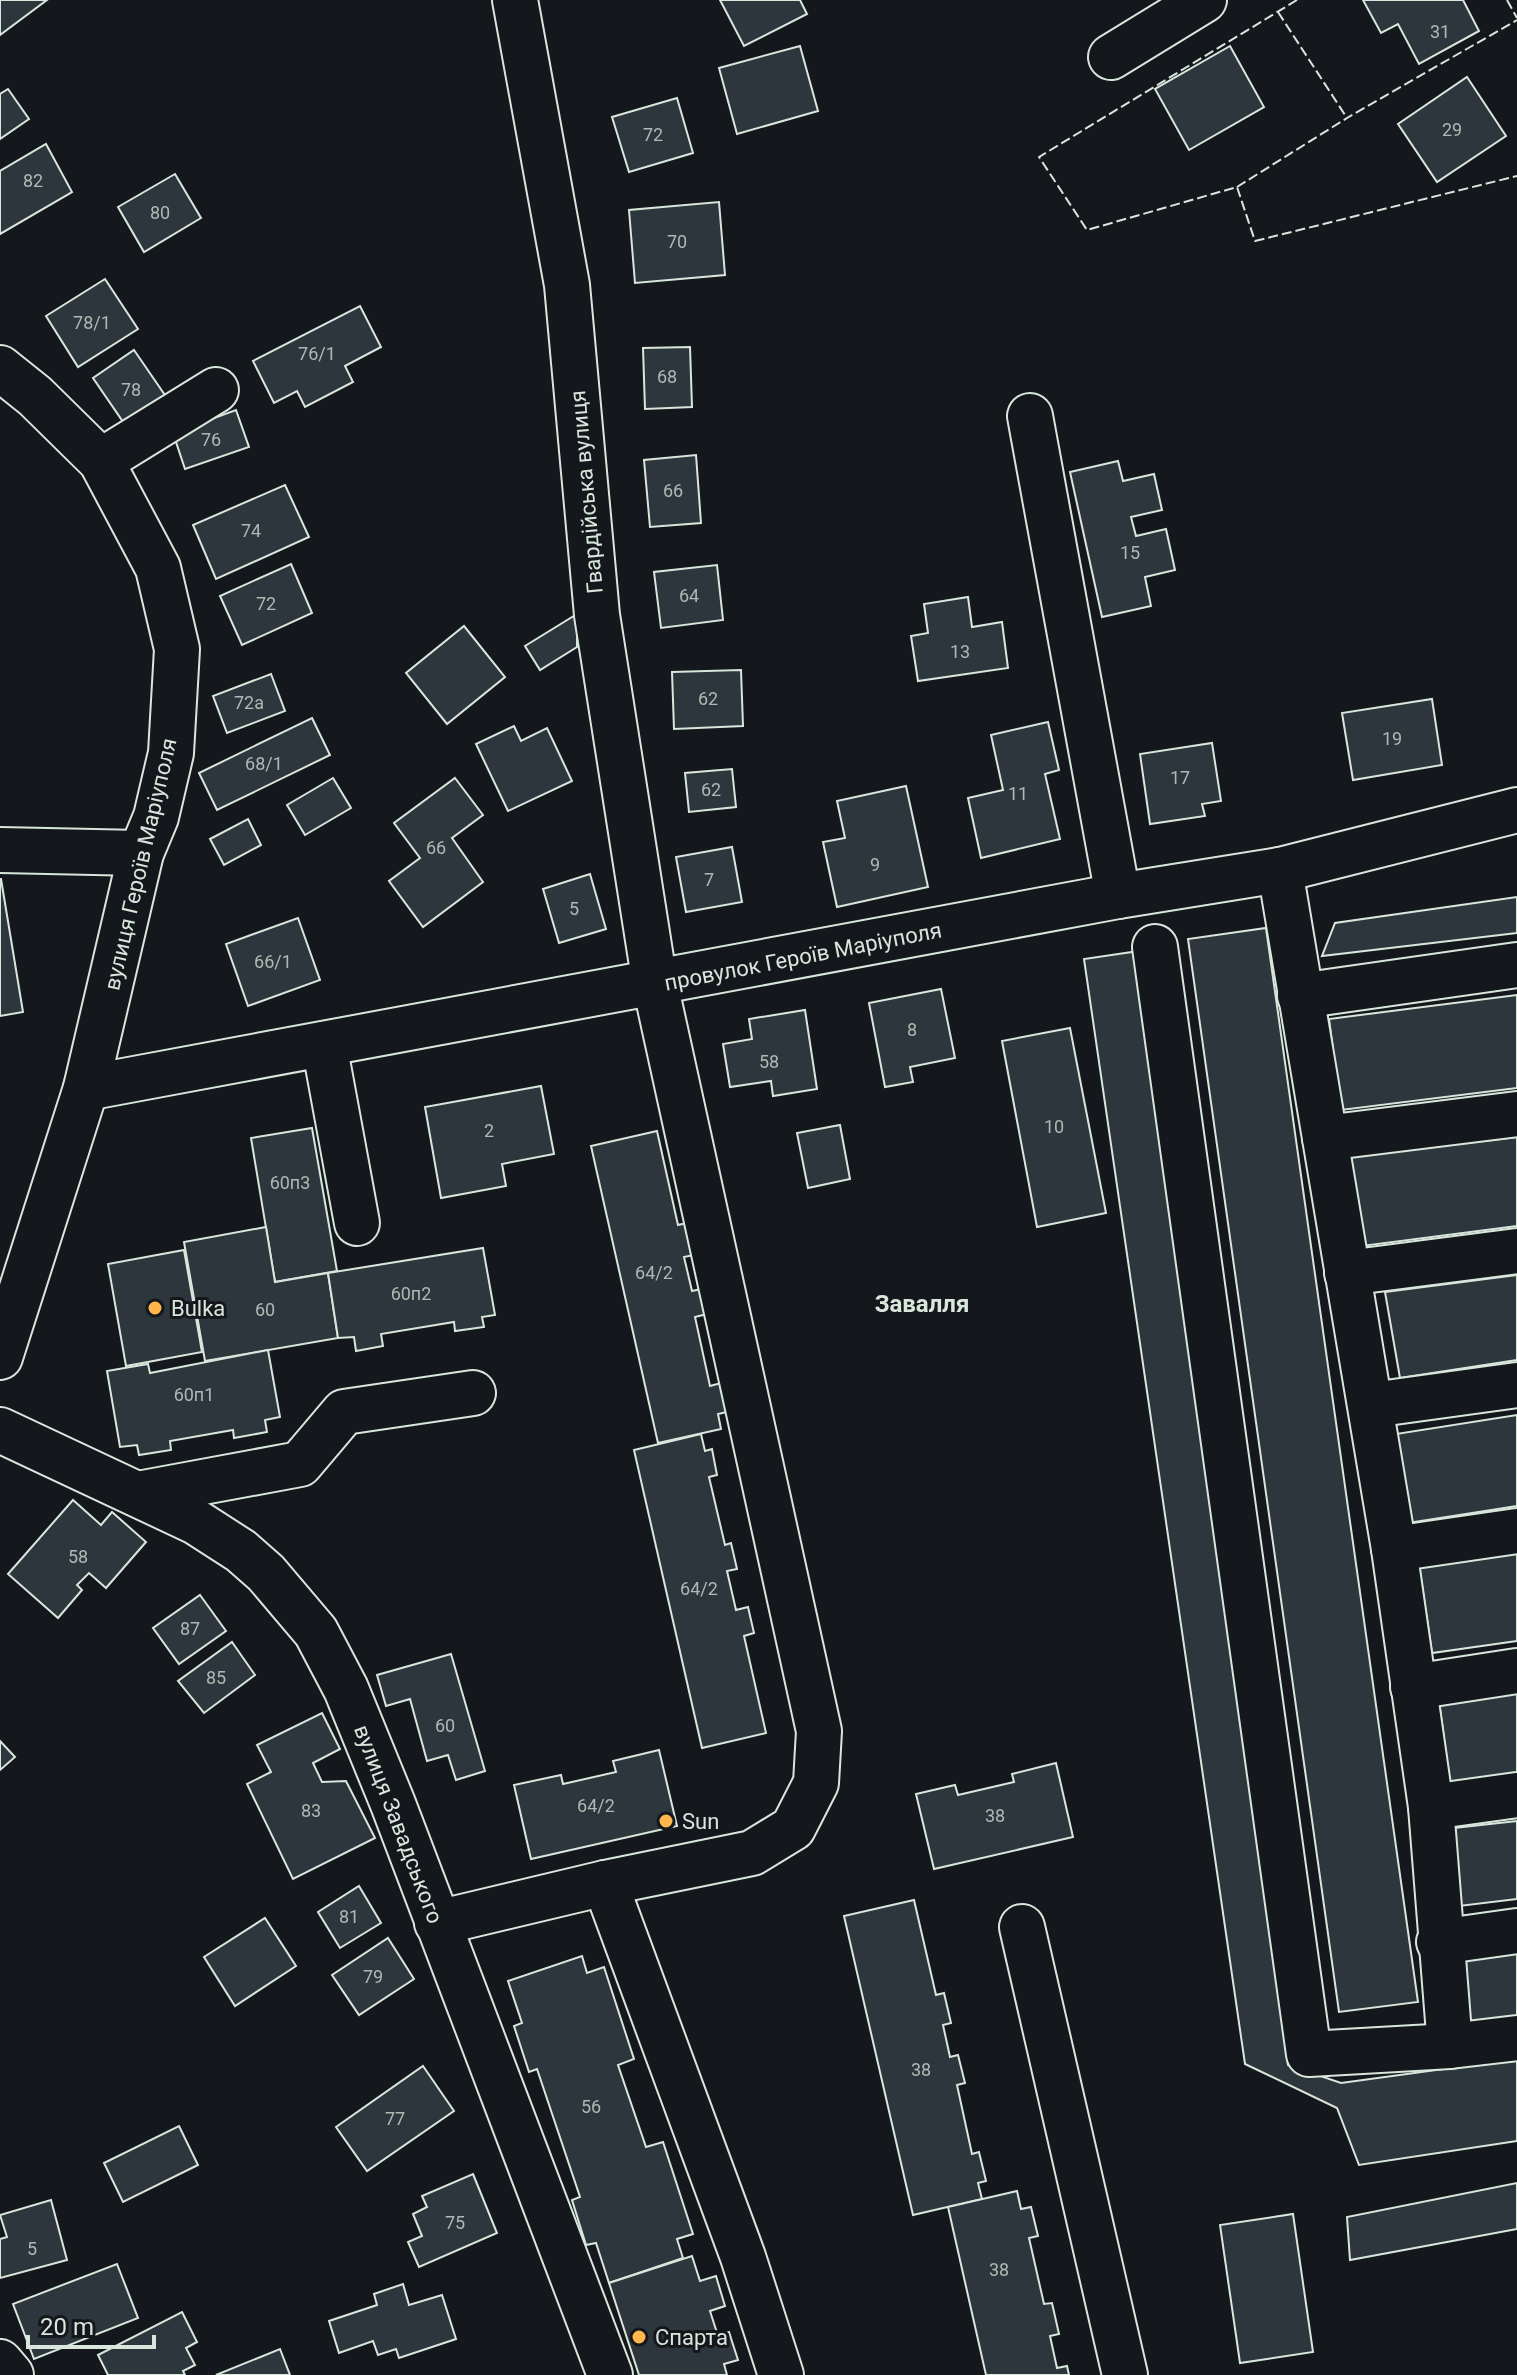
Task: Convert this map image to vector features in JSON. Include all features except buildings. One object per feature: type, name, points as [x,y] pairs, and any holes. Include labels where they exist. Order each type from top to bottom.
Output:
[{"type":"street","name":"Гвардійська вулиця","points":[[437,1923],[605,1883],[752,1853],[793,1828],[816,1783],[819,1731],[655,984],[597,615],[567,285],[515,0]]},
{"type":"street","points":[[1111,57],[1204,0]]},
{"type":"street","name":"вулиця Героїв Маріуполя","points":[[0,368],[35,396],[101,461],[158,568],[177,649],[171,753],[156,817],[141,853],[86,1088],[0,1357]]},
{"type":"street","points":[[101,461],[216,390]]},
{"type":"street","points":[[1030,416],[1118,896]]},
{"type":"street","name":"провулок Героїв Маріуполя","points":[[86,1088],[1118,896],[1280,870],[1517,810]]},
{"type":"street","points":[[0,850],[141,853]]},
{"type":"street","points":[[1280,870],[1394,1549],[1431,1807],[1439,1942],[1450,2046]]},
{"type":"street","points":[[1155,947],[1309,2054],[1450,2046],[1517,2038]]},
{"type":"street","points":[[1300,996],[1517,965]]},
{"type":"street","points":[[324,1044],[357,1223]]},
{"type":"street","points":[[1325,1138],[1517,1114]]},
{"type":"street","points":[[1347,1273],[1517,1251]]},
{"type":"street","points":[[1372,1405],[1517,1385]]},
{"type":"street","points":[[138,1494],[300,1464],[344,1412],[473,1393]]},
{"type":"street","name":"вулиця Завадського","points":[[0,1430],[196,1522],[241,1551],[266,1573],[316,1632],[346,1689],[393,1804],[610,2375]]},
{"type":"street","points":[[1394,1549],[1517,1531]]},
{"type":"street","points":[[1413,1687],[1517,1671]]},
{"type":"street","points":[[1431,1807],[1517,1795]]},
{"type":"street","points":[[605,1883],[743,2257],[781,2375]]},
{"type":"street","points":[[1022,1927],[1125,2375]]},
{"type":"street","points":[[1439,1942],[1517,1931]]},
{"type":"street","points":[[0,2362],[11,2375]]},
{"type":"fence","points":[[1297,0],[1039,157],[1087,230],[1237,187],[1255,241],[1517,176]]},
{"type":"fence","points":[[1507,0],[1517,18]]},
{"type":"fence","points":[[1278,12],[1347,118]]},
{"type":"fence","points":[[1237,187],[1347,118],[1517,20]]},
{"type":"place","name":"Bulka","points":[[155,1308]]},
{"type":"place","name":"Sun","points":[[666,1821]]},
{"type":"place","name":"Спарта","points":[[639,2337]]},
{"type":"district","name":"Завалля","points":[[922,1304]]}]
